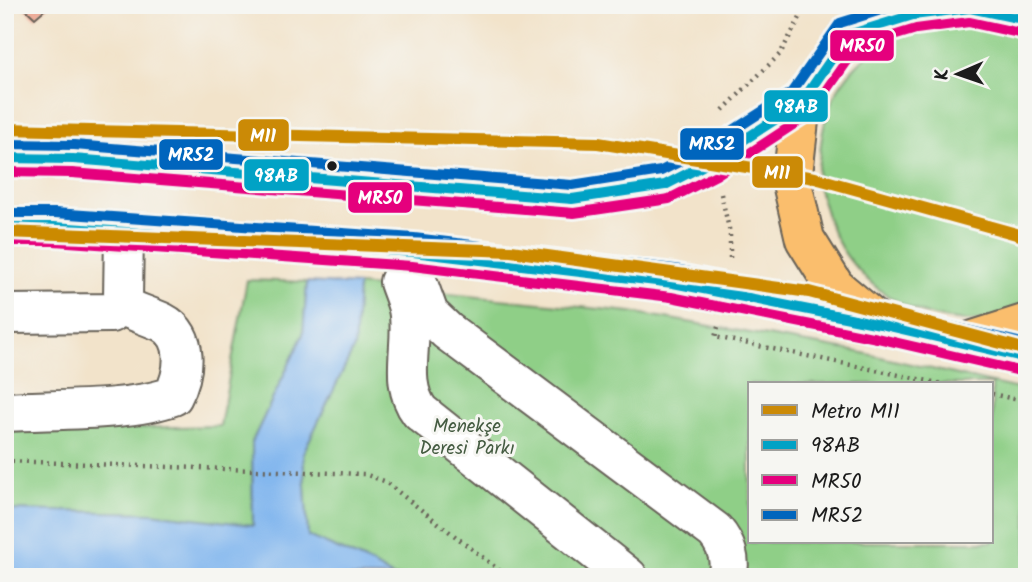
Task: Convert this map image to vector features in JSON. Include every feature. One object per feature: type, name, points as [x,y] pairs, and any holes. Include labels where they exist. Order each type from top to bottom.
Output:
[{"type":"main road","points":[[880,324],[835,287],[805,239],[792,183],[801,103],[852,20],[970,8],[1027,20]]},
{"type":"main road","points":[[5,158],[87,160],[572,199],[665,185],[708,163],[801,103]]},
{"type":"main road","points":[[5,227],[124,232],[400,251],[673,284],[880,324],[1027,358]]},
{"type":"main road","points":[[964,344],[1027,323]]},
{"type":"lane","points":[[5,314],[111,313],[121,305],[123,299],[124,232]]},
{"type":"lane","points":[[400,251],[409,310],[408,374],[412,401],[420,412],[628,577]]},
{"type":"lane","points":[[400,251],[416,278],[429,314],[447,331],[715,531],[725,545],[728,556],[727,577]]},
{"type":"lane","points":[[5,412],[155,403],[173,396],[182,379],[180,342],[164,323],[121,305]]},
{"type":"path","points":[[717,115],[780,54],[807,5]]},
{"type":"path","points":[[721,194],[730,233],[731,268]]},
{"type":"path","points":[[718,327],[715,337],[933,382]]},
{"type":"path","points":[[993,394],[1027,401]]},
{"type":"path","points":[[5,461],[364,474],[384,481],[508,577]]},
{"type":"green space","points":[[916,24],[1027,27],[1027,309],[996,319],[964,321],[933,316],[904,305],[877,288],[855,266],[837,240],[825,210],[817,176],[824,126],[833,99],[842,83],[867,56]]},
{"type":"green space","points":[[247,280],[307,282],[303,335],[252,442],[253,526],[151,513],[5,510],[5,431],[220,426]]},
{"type":"green space","name":"Menekşe Deresi Parkı","points":[[358,285],[631,312],[859,352],[988,382],[748,382],[748,544],[993,544],[993,383],[1027,391],[1027,577],[393,577],[372,564],[308,536],[303,453],[354,348]]},
{"type":"water","points":[[307,282],[358,285],[354,348],[303,453],[308,536],[372,564],[393,577],[5,577],[5,510],[151,513],[253,525],[252,442],[303,335]]},
{"type":"building","points":[[21,5],[50,5],[35,18]]},
{"type":"metro line","name":"M11","points":[[5,129],[598,143],[815,178],[1027,237]]},
{"type":"metro line","name":"M11","points":[[5,232],[511,251],[809,292],[1027,350]]},
{"type":"transit line","name":"MR52","points":[[5,144],[74,145],[572,185],[661,171],[701,151],[791,93],[840,23],[897,5]]},
{"type":"transit line","name":"98AB","points":[[5,158],[73,159],[572,199],[665,185],[708,163],[801,103],[848,35],[913,15],[970,8],[1027,20]]},
{"type":"transit line","name":"MR50","points":[[5,172],[72,173],[574,213],[669,199],[716,175],[811,113],[857,47],[916,29],[969,22],[1024,34]]},
{"type":"transit line","name":"MR52","points":[[5,213],[55,213],[414,238],[675,269],[883,310],[1027,344]]},
{"type":"transit line","name":"98AB","points":[[5,227],[54,227],[413,252],[673,283],[880,324],[1027,358]]},
{"type":"transit line","name":"MR50","points":[[5,241],[54,241],[412,266],[671,297],[877,338],[1024,372]]}]
